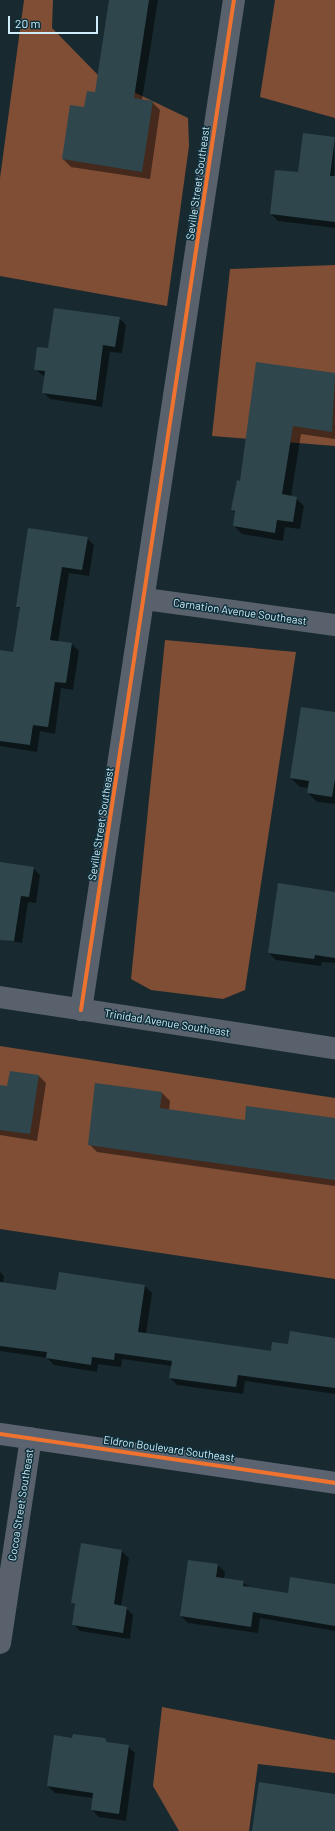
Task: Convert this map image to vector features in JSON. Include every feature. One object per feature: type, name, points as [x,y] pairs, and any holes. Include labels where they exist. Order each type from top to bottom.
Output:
[{"type":"street","name":"Seville Street Southeast","points":[[81,1010],[145,599],[234,0]]},
{"type":"street","name":"Carnation Avenue Southeast","points":[[145,599],[335,625]]},
{"type":"street","name":"Trinidad Avenue Southeast","points":[[0,997],[335,1048]]},
{"type":"street","name":"Eldron Boulevard Southeast","points":[[0,1434],[335,1483]]},
{"type":"street","name":"Cocoa Street Southeast","points":[[0,1643],[31,1438]]},
{"type":"shaded area","points":[[24,0],[53,0],[52,28],[98,75],[188,118],[189,146],[167,306],[0,276],[0,178]]},
{"type":"shaded area","points":[[275,0],[335,0],[335,118],[260,97]]},
{"type":"shaded area","points":[[335,265],[335,446],[212,436],[230,269]]},
{"type":"shaded area","points":[[165,640],[296,652],[245,990],[223,999],[151,990],[131,979]]},
{"type":"shaded area","points":[[0,1046],[335,1098],[335,1279],[0,1229]]},
{"type":"shaded area","points":[[162,1707],[335,1740],[335,1773],[258,1764],[249,1831],[179,1831],[153,1786]]},
{"type":"building","points":[[109,0],[149,0],[134,98],[153,101],[142,172],[62,159],[70,105],[84,107],[87,91],[95,92]]},
{"type":"building","points":[[303,133],[335,137],[330,176],[335,176],[335,222],[270,214],[275,170],[298,172]]},
{"type":"building","points":[[54,308],[120,317],[115,347],[103,345],[96,400],[42,393],[45,371],[34,370],[37,347],[48,348]]},
{"type":"building","points":[[256,362],[335,373],[332,432],[293,426],[282,494],[297,497],[293,522],[277,520],[275,533],[233,526],[235,511],[231,510],[237,480],[240,481]]},
{"type":"building","points":[[28,528],[88,537],[82,570],[62,567],[50,640],[72,643],[66,683],[55,682],[48,727],[33,725],[30,745],[0,741],[0,650],[13,652],[20,607],[16,607]]},
{"type":"building","points":[[301,707],[335,712],[335,779],[332,797],[307,793],[309,781],[290,778]]},
{"type":"building","points":[[0,862],[34,867],[29,897],[21,896],[14,941],[0,940]]},
{"type":"building","points":[[278,883],[335,892],[335,958],[315,955],[314,959],[268,953]]},
{"type":"building","points":[[10,1071],[39,1075],[30,1134],[0,1130],[0,1085],[7,1086]]},
{"type":"building","points":[[95,1083],[162,1092],[160,1108],[245,1120],[246,1106],[335,1118],[335,1180],[88,1145]]},
{"type":"building","points":[[59,1272],[145,1285],[138,1332],[271,1351],[272,1342],[288,1344],[290,1331],[335,1338],[335,1388],[238,1375],[236,1387],[169,1378],[172,1361],[115,1353],[114,1360],[92,1357],[91,1365],[46,1358],[47,1352],[0,1346],[0,1282],[56,1290]]},
{"type":"building","points":[[81,1543],[122,1550],[114,1604],[127,1607],[123,1633],[72,1625],[75,1604],[71,1603]]},
{"type":"building","points":[[188,1560],[218,1564],[216,1577],[244,1581],[243,1586],[288,1593],[290,1577],[335,1584],[335,1626],[253,1612],[251,1627],[180,1616]]},
{"type":"building","points":[[73,1734],[105,1738],[107,1742],[129,1745],[119,1814],[91,1810],[93,1793],[47,1786],[54,1735],[72,1738]]},
{"type":"building","points":[[259,1782],[335,1794],[335,1831],[252,1831]]},
{"type":"cycle path","points":[[81,1010],[234,0]]},
{"type":"cycle path","points":[[0,1434],[335,1483]]}]
